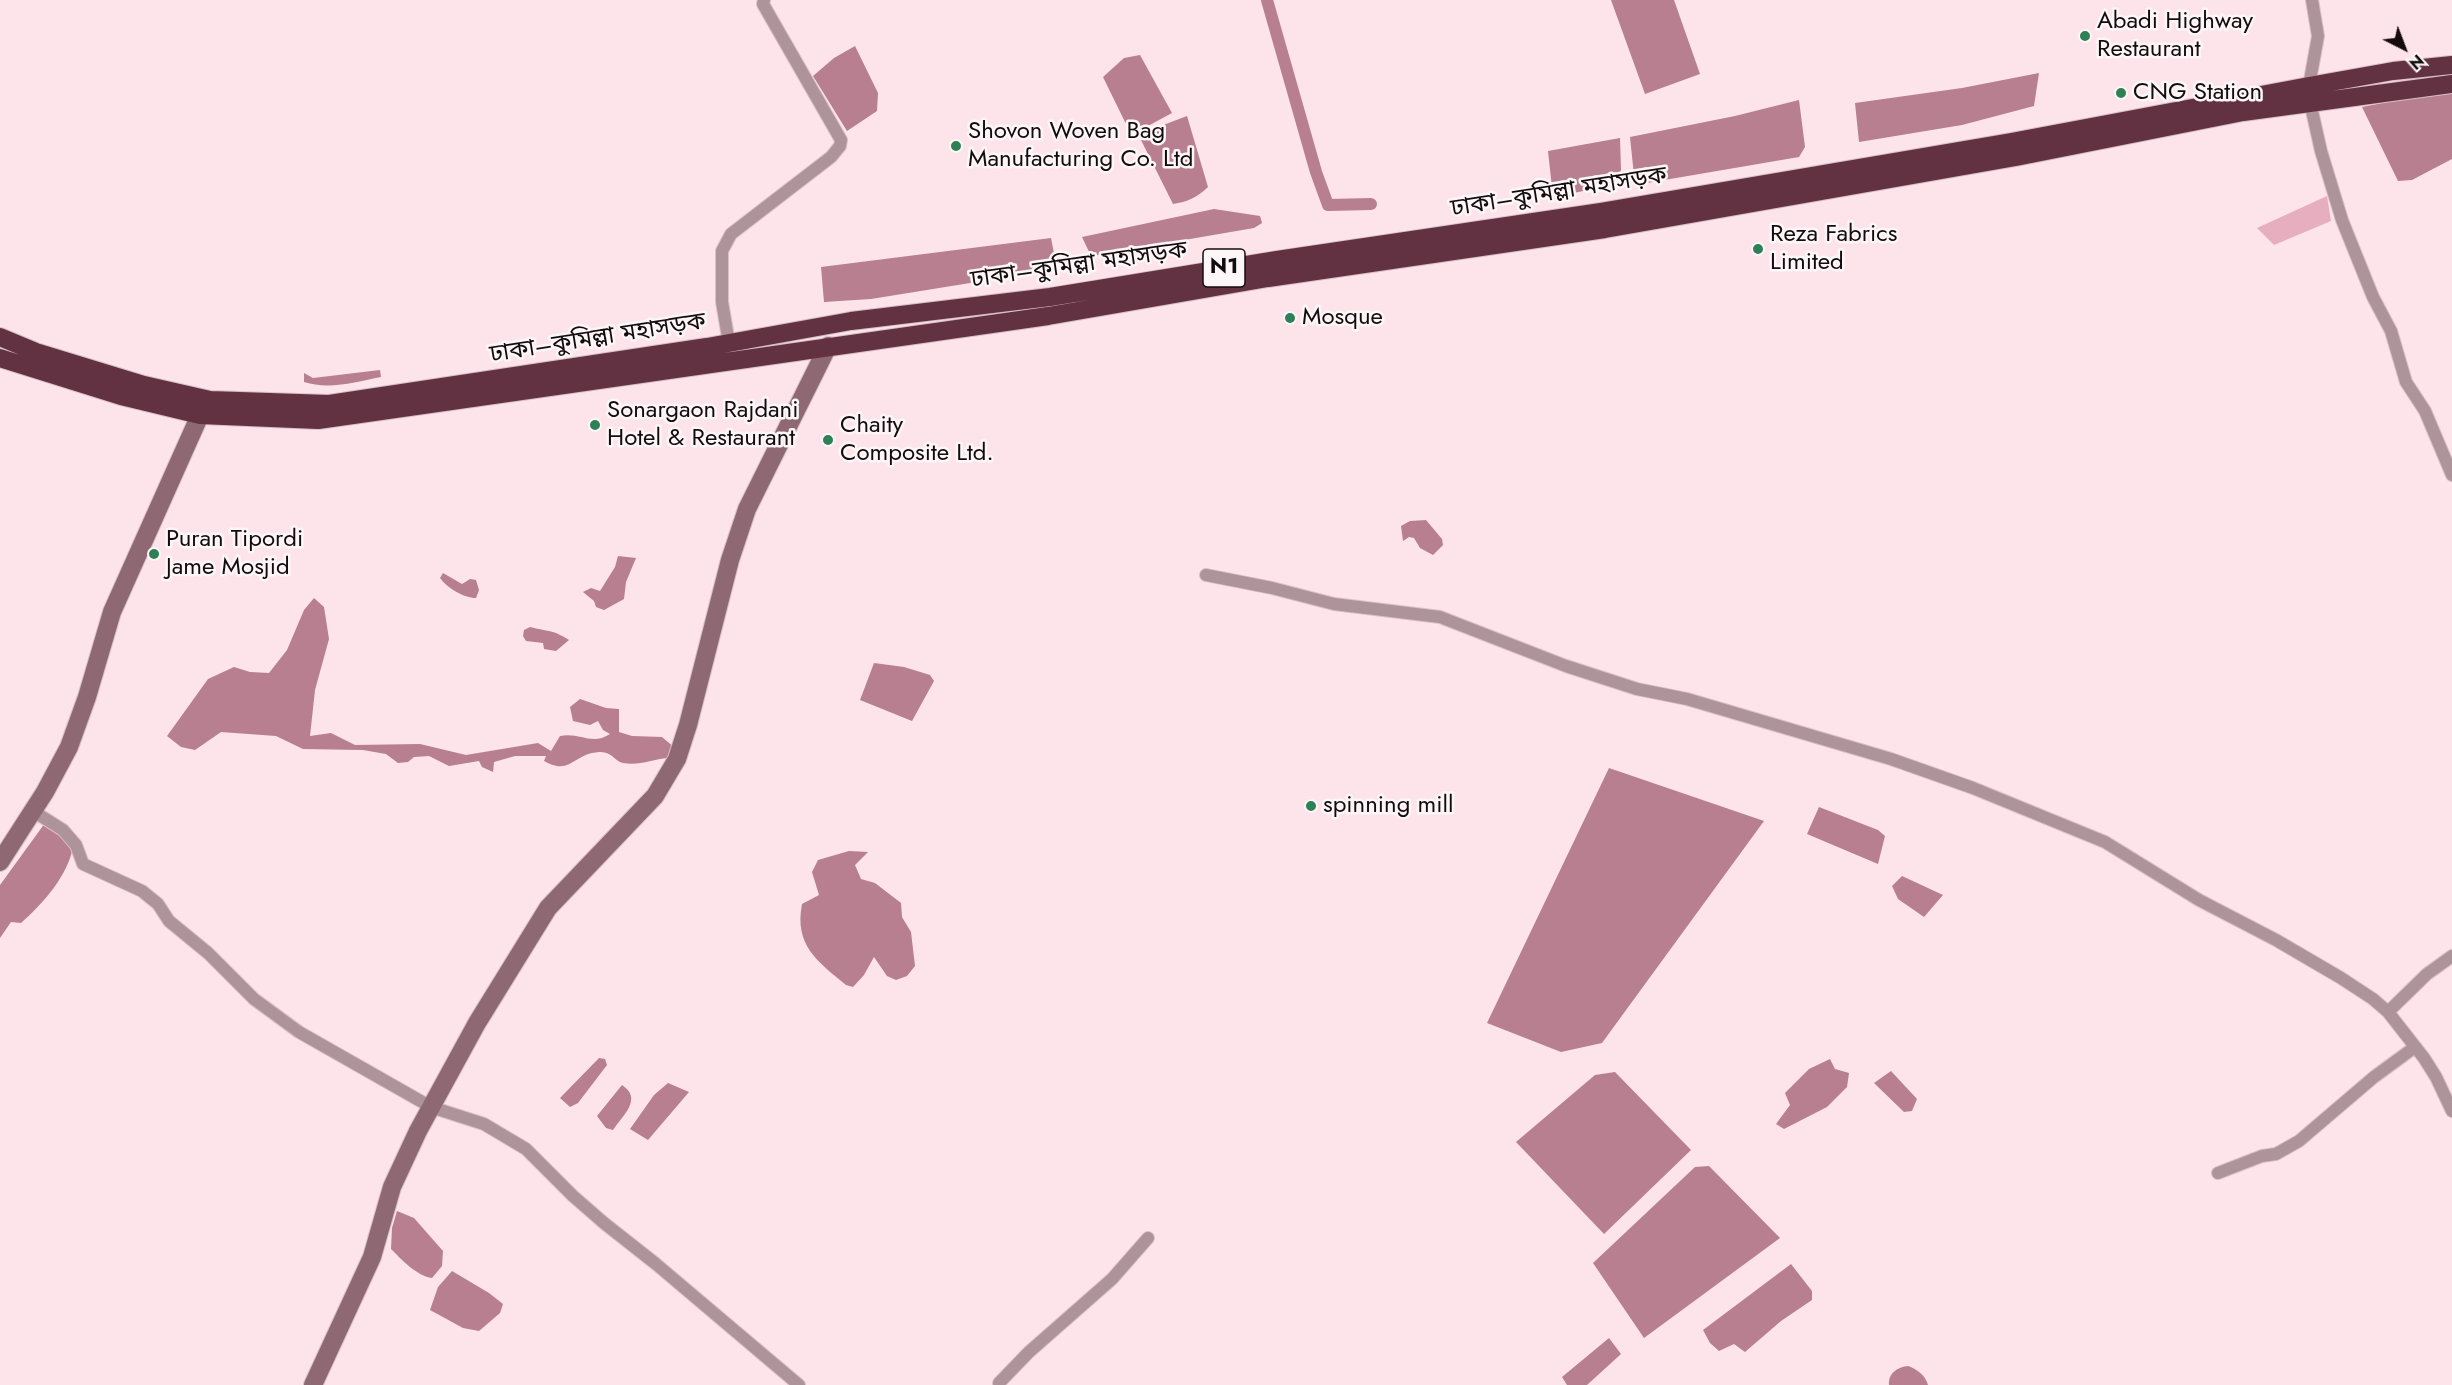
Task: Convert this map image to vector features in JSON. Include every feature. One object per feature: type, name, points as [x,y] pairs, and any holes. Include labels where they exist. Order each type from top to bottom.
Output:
[{"type":"highway","name":"ঢাকা–কুমিল্লা মহাসড়ক","points":[[0,358],[122,396],[206,410],[318,420],[1048,316],[1268,278],[1605,229],[2016,157],[2243,112],[2393,72],[2452,65]]},
{"type":"highway","name":"ঢাকা–কুমিল্লা মহাসড়ক","points":[[0,337],[36,352],[144,385],[206,410],[329,404],[729,343],[851,321],[1050,297],[1276,260],[1601,212],[2310,94],[2452,84]]},
{"type":"street","points":[[729,343],[722,302],[722,251],[731,234],[831,157],[840,146],[841,140],[763,4],[764,0]]},
{"type":"street","points":[[2312,0],[2318,36],[2310,94],[2321,151],[2342,220],[2373,297],[2391,331],[2406,382],[2425,411],[2452,475]]},
{"type":"street","points":[[313,1385],[372,1257],[392,1187],[431,1107],[477,1023],[548,908],[655,796],[676,759],[688,724],[730,560],[747,509],[828,346]]},
{"type":"street","points":[[0,862],[69,747],[87,697],[112,612],[206,410]]},
{"type":"street","points":[[1206,575],[1272,588],[1334,604],[1440,617],[1586,673],[1637,689],[1687,699],[1891,759],[1973,788],[2104,842],[2199,900],[2277,940],[2341,978],[2388,1012],[2432,1069],[2452,1111]]},
{"type":"street","points":[[33,810],[63,830],[76,845],[84,864],[142,891],[158,904],[169,921],[208,953],[254,999],[299,1032],[431,1107],[484,1124],[526,1149],[596,1217],[665,1271],[799,1385]]},
{"type":"street","points":[[2388,1012],[2427,974],[2452,956]]},
{"type":"street","points":[[2218,1173],[2262,1156],[2276,1154],[2299,1141],[2374,1077],[2415,1047]]},
{"type":"street","points":[[999,1384],[1029,1352],[1112,1279],[1148,1238]]},
{"type":"shaded area","points":[[1611,0],[1674,0],[1700,74],[1645,94]]},
{"type":"shaded area","points":[[855,46],[878,93],[877,111],[847,131],[813,76],[834,58]]},
{"type":"shaded area","points":[[1140,55],[1172,113],[1135,133],[1125,122],[1103,77],[1124,58]]},
{"type":"shaded area","points":[[2039,73],[2034,106],[1962,125],[1859,142],[1855,103],[1962,88]]},
{"type":"shaded area","points":[[2452,89],[2452,159],[2412,180],[2398,181],[2362,107]]},
{"type":"shaded area","points":[[1799,100],[1805,147],[1799,157],[1635,185],[1630,137],[1735,116]]},
{"type":"shaded area","points":[[1187,116],[1208,187],[1192,198],[1173,204],[1141,140],[1166,124]]},
{"type":"shaded area","points":[[1620,138],[1621,170],[1614,185],[1553,197],[1548,151]]},
{"type":"shaded area","points":[[2327,196],[2331,221],[2274,245],[2257,228]]},
{"type":"shaded area","points":[[1214,209],[1260,216],[1262,223],[1254,228],[1091,256],[1082,237]]},
{"type":"shaded area","points":[[1051,238],[1057,269],[871,299],[824,302],[821,267]]},
{"type":"shaded area","points":[[380,370],[381,377],[352,383],[323,385],[304,382],[304,373],[313,378]]},
{"type":"shaded area","points":[[1426,520],[1442,539],[1443,545],[1433,555],[1420,548],[1414,538],[1409,537],[1403,541],[1401,526],[1410,521]]},
{"type":"shaded area","points":[[618,556],[636,558],[626,582],[624,599],[604,610],[596,607],[594,601],[583,592],[591,588],[600,591],[615,567]]},
{"type":"shaded area","points":[[443,573],[462,584],[470,579],[476,580],[479,590],[476,598],[451,589],[440,578]]},
{"type":"shaded area","points":[[314,598],[324,607],[329,639],[315,690],[310,736],[331,733],[355,745],[420,744],[466,755],[538,743],[551,751],[560,736],[597,739],[610,734],[603,730],[598,721],[590,725],[573,721],[570,707],[580,699],[606,708],[619,709],[619,732],[632,736],[662,737],[675,748],[668,758],[635,764],[620,762],[603,752],[583,756],[560,766],[544,761],[546,756],[515,756],[494,762],[493,772],[482,767],[479,761],[449,766],[429,756],[414,757],[408,762],[398,763],[386,754],[363,750],[303,749],[276,736],[221,732],[195,750],[181,747],[167,736],[208,679],[234,667],[250,672],[269,673],[287,650],[304,610]]},
{"type":"shaded area","points":[[530,627],[554,632],[569,640],[556,651],[544,649],[543,643],[526,641],[523,636],[524,630]]},
{"type":"shaded area","points":[[874,663],[904,667],[930,675],[934,681],[912,721],[860,700]]},
{"type":"shaded area","points":[[1609,768],[1764,821],[1602,1043],[1561,1052],[1487,1023]]},
{"type":"shaded area","points":[[1819,807],[1878,830],[1885,836],[1878,864],[1807,834]]},
{"type":"shaded area","points":[[45,823],[73,847],[70,858],[46,898],[21,923],[11,922],[0,938],[0,885]]},
{"type":"shaded area","points":[[849,851],[868,852],[855,865],[861,879],[875,883],[901,903],[902,917],[911,932],[915,966],[907,976],[896,980],[887,976],[874,957],[864,975],[853,987],[846,985],[817,960],[805,941],[801,931],[802,904],[819,895],[812,872],[818,860]]},
{"type":"shaded area","points":[[1902,876],[1943,895],[1924,917],[1898,899],[1892,886]]},
{"type":"shaded area","points":[[599,1058],[605,1059],[607,1065],[578,1103],[570,1107],[560,1098]]},
{"type":"shaded area","points":[[1830,1059],[1835,1069],[1849,1073],[1847,1087],[1827,1107],[1784,1129],[1776,1124],[1790,1105],[1785,1093],[1809,1069]]},
{"type":"shaded area","points":[[1891,1071],[1917,1099],[1912,1111],[1904,1112],[1874,1083]]},
{"type":"shaded area","points":[[1615,1072],[1691,1150],[1604,1234],[1516,1142],[1595,1075]]},
{"type":"shaded area","points":[[668,1083],[689,1092],[648,1140],[630,1129],[654,1095]]},
{"type":"shaded area","points":[[622,1085],[628,1090],[631,1101],[626,1113],[613,1130],[606,1128],[597,1116]]},
{"type":"shaded area","points":[[1709,1166],[1780,1238],[1644,1338],[1593,1263],[1695,1167]]},
{"type":"shaded area","points":[[397,1211],[414,1218],[443,1251],[442,1266],[432,1278],[415,1271],[391,1249],[392,1228]]},
{"type":"shaded area","points":[[1791,1264],[1812,1291],[1812,1300],[1781,1321],[1745,1352],[1734,1344],[1719,1351],[1710,1343],[1703,1330]]},
{"type":"shaded area","points":[[452,1271],[503,1304],[500,1313],[479,1331],[463,1328],[430,1310],[438,1287]]},
{"type":"shaded area","points":[[1609,1338],[1621,1354],[1587,1385],[1567,1385],[1562,1377]]},
{"type":"shaded area","points":[[1908,1366],[1921,1373],[1928,1385],[1889,1385],[1894,1371]]},
{"type":"waterway","points":[[1267,0],[1316,172],[1328,205],[1371,204]]},
{"type":"place","name":"Abadi Highway Restaurant","points":[[2085,36]]},
{"type":"place","name":"CNG Station","points":[[2121,93]]},
{"type":"place","name":"Shovon Woven Bag Manufacturing Co. Ltd","points":[[956,146]]},
{"type":"place","name":"Reza Fabrics Limited","points":[[1758,249]]},
{"type":"place","name":"Mosque","points":[[1290,318]]},
{"type":"place","name":"Sonargaon Rajdani Hotel & Restaurant","points":[[595,425]]},
{"type":"place","name":"Chaity Composite Ltd.","points":[[828,440]]},
{"type":"place","name":"Puran Tipordi Jame Mosjid","points":[[154,554]]},
{"type":"place","name":"spinning mill","points":[[1311,806]]}]
